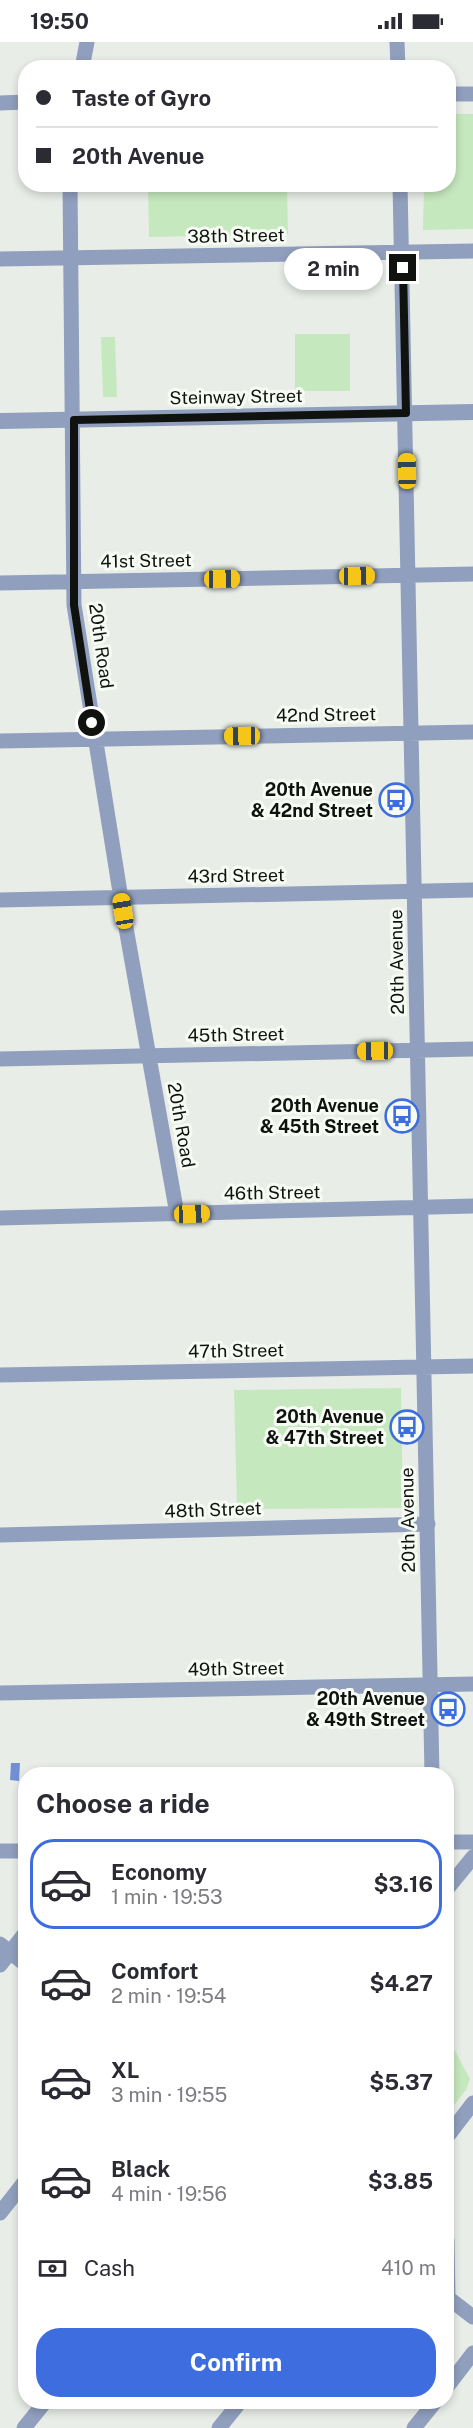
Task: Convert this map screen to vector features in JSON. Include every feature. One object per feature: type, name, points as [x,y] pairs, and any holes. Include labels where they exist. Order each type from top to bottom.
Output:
[{"type":"street","points":[[84,60],[87,42]]},
{"type":"street","points":[[397,42],[398,60]]},
{"type":"street","points":[[456,94],[473,94]]},
{"type":"street","points":[[0,103],[18,102]]},
{"type":"street","name":"20th Road","points":[[70,192],[74,605],[121,898],[177,1215]]},
{"type":"street","name":"20th Avenue","points":[[400,192],[432,1767]]},
{"type":"street","name":"38th Street","points":[[0,259],[473,251]]},
{"type":"street","name":"Steinway Street","points":[[0,421],[473,412]]},
{"type":"street","name":"41st Street","points":[[0,583],[473,574]]},
{"type":"street","name":"42nd Street","points":[[0,741],[473,732]]},
{"type":"street","name":"43rd Street","points":[[0,900],[473,890]]},
{"type":"street","name":"45th Street","points":[[0,1059],[473,1049]]},
{"type":"street","name":"46th Street","points":[[0,1218],[473,1206]]},
{"type":"street","name":"47th Street","points":[[0,1375],[473,1366]]},
{"type":"street","name":"48th Street","points":[[0,1534],[428,1524]]},
{"type":"street","name":"49th Street","points":[[0,1693],[473,1684]]},
{"type":"street","points":[[454,1842],[473,1842]]},
{"type":"street","points":[[0,1851],[18,1851]]},
{"type":"street","points":[[454,1880],[473,1857]]},
{"type":"street","points":[[0,1965],[5,1948],[18,1938]]},
{"type":"street","points":[[5,1948],[18,1959]]},
{"type":"street","points":[[454,2128],[473,2103]]},
{"type":"street","points":[[0,2213],[18,2190]]},
{"type":"street","points":[[454,2302],[473,2317]]},
{"type":"street","points":[[454,2377],[473,2353]]},
{"type":"street","points":[[24,2428],[39,2409]]},
{"type":"street","points":[[219,2428],[234,2409]]},
{"type":"street","points":[[414,2428],[429,2409]]},
{"type":"green space","points":[[456,114],[473,114],[473,229],[423,230],[424,192],[456,192]]},
{"type":"green space","points":[[148,192],[287,192],[288,234],[149,237]]},
{"type":"green space","points":[[295,334],[350,334],[350,391],[295,391]]},
{"type":"green space","points":[[101,337],[115,337],[117,397],[103,397]]},
{"type":"green space","points":[[401,1388],[403,1508],[237,1509],[234,1390]]},
{"type":"green space","points":[[454,2049],[470,2079],[466,2090],[454,2105]]},
{"type":"water","points":[[11,1763],[20,1763],[18,1781],[10,1780]]},
{"type":"place","name":"20th Avenue & 42nd Street","points":[[396,800]]},
{"type":"place","name":"20th Avenue & 45th Street","points":[[402,1116]]},
{"type":"place","name":"20th Avenue & 47th Street","points":[[407,1427]]},
{"type":"place","name":"20th Avenue & 49th Street","points":[[448,1709]]},
{"type":"route","points":[[92,723],[74,605],[74,420],[406,413],[403,268]]}]
